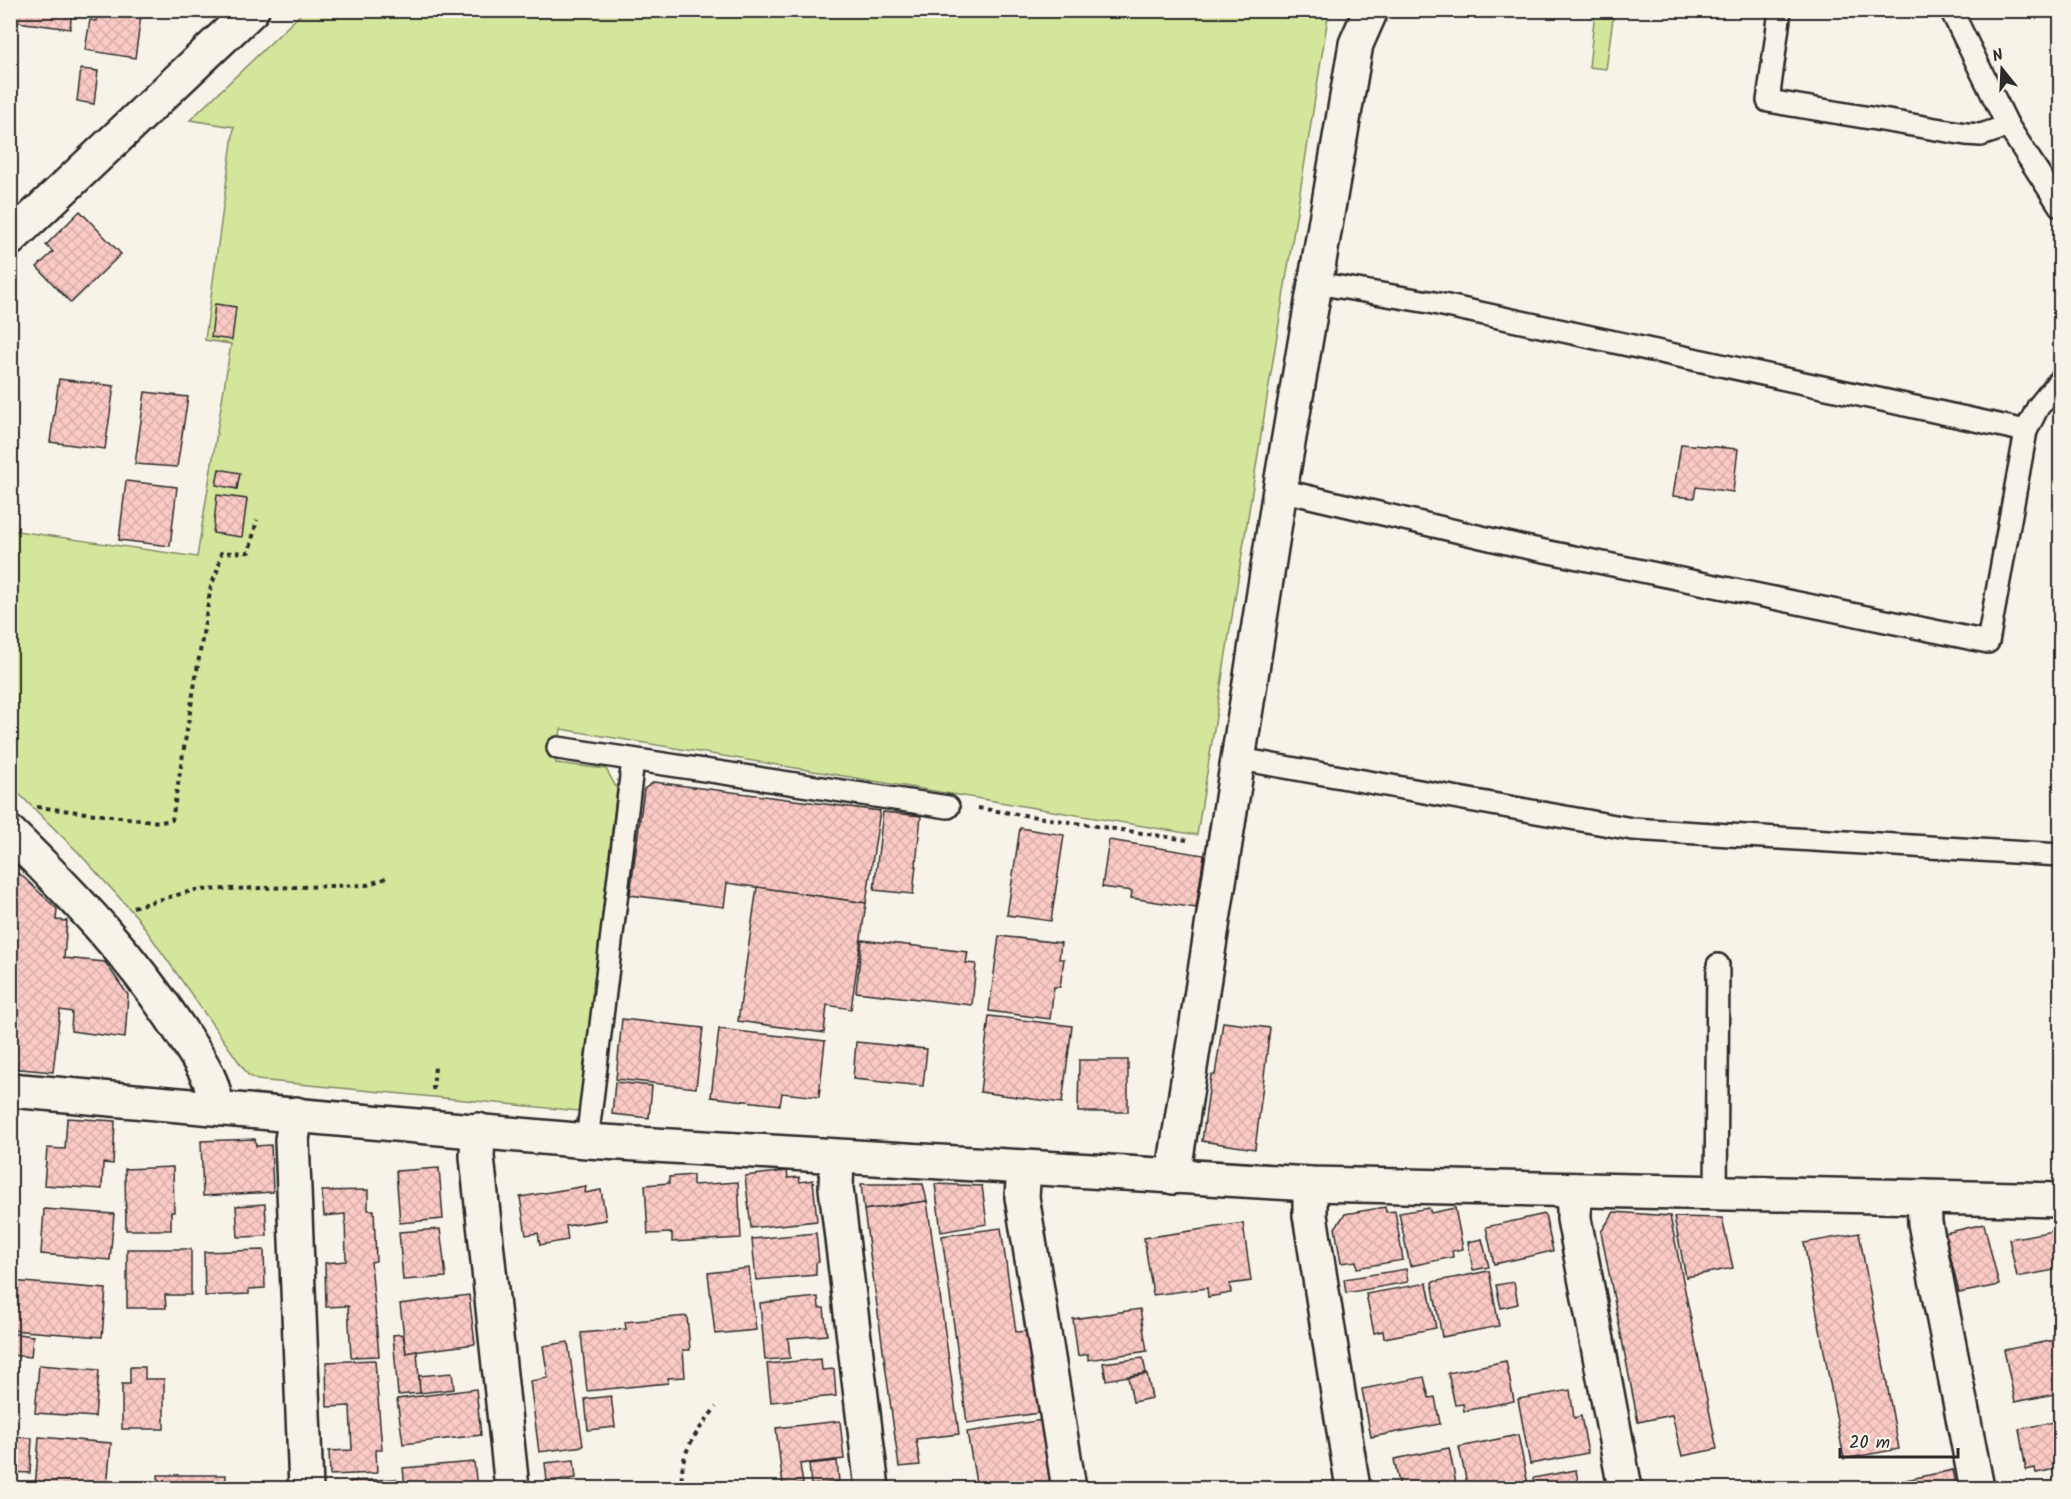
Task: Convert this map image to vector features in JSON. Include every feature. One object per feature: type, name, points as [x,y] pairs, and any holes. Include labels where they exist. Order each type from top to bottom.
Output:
[{"type":"street","points":[[10,239],[252,10]]},
{"type":"street","points":[[1173,1177],[1196,1015],[1240,759],[1280,490],[1356,44],[1371,10]]},
{"type":"street","points":[[10,833],[64,884],[136,967],[207,1072],[212,1083],[216,1107]]},
{"type":"street","points":[[10,1090],[587,1141],[1173,1177],[1310,1184],[2061,1200]]},
{"type":"street","points":[[296,1114],[292,1140],[306,1488]]},
{"type":"street","points":[[478,1130],[477,1157],[512,1488]]},
{"type":"street","points":[[837,1157],[836,1188],[872,1488]]},
{"type":"street","points":[[1024,1167],[1022,1197],[1069,1488]]},
{"type":"street","points":[[1310,1184],[1310,1215],[1353,1488]]},
{"type":"street","points":[[1574,1190],[1574,1219],[1625,1488]]},
{"type":"street","points":[[1923,1197],[1925,1223],[1977,1488]]},
{"type":"lane","points":[[1778,10],[1780,11],[1768,101],[1966,134],[1981,135],[2008,126]]},
{"type":"lane","points":[[1951,10],[2008,126],[2061,206]]},
{"type":"lane","points":[[1316,283],[1470,311],[2026,430]]},
{"type":"lane","points":[[1280,490],[1521,546],[1988,642],[2026,430],[2038,407],[2061,380]]},
{"type":"lane","points":[[558,748],[948,807]]},
{"type":"lane","points":[[1240,759],[1632,829],[2061,855]]},
{"type":"lane","points":[[587,1141],[633,760]]},
{"type":"lane","points":[[1716,1194],[1718,965]]},
{"type":"path","points":[[32,808],[39,806],[160,822],[172,820],[211,585],[218,569],[221,552],[249,552],[257,520]]},
{"type":"path","points":[[948,807],[964,806],[1199,842]]},
{"type":"path","points":[[121,911],[195,890],[367,885],[386,879]]},
{"type":"path","points":[[432,1096],[435,1067]]},
{"type":"path","points":[[682,1488],[681,1475],[686,1446],[716,1407]]},
{"type":"green space","points":[[304,11],[1329,11],[1197,835],[561,729],[556,763],[606,769],[617,789],[579,1111],[257,1080],[248,1075],[137,917],[77,851],[11,786],[10,530],[197,557],[231,344],[205,340],[234,127],[190,120]]},
{"type":"green space","points":[[1595,11],[1614,11],[1606,69],[1589,67]]},
{"type":"building","points":[[12,10],[72,10],[70,29],[10,21]]},
{"type":"building","points":[[98,10],[141,16],[135,58],[85,50],[90,20],[96,21]]},
{"type":"building","points":[[81,69],[98,71],[94,104],[77,101]]},
{"type":"building","points":[[80,211],[121,254],[71,303],[37,267],[53,252],[46,245]]},
{"type":"building","points":[[215,304],[236,307],[232,340],[211,337]]},
{"type":"building","points":[[59,379],[114,386],[105,449],[50,442]]},
{"type":"building","points":[[145,392],[188,397],[177,467],[135,464]]},
{"type":"building","points":[[1681,444],[1738,449],[1733,492],[1696,487],[1694,498],[1673,496]]},
{"type":"building","points":[[219,469],[240,473],[237,489],[216,485]]},
{"type":"building","points":[[126,481],[177,487],[170,546],[119,540]]},
{"type":"building","points":[[217,495],[247,499],[242,537],[213,533]]},
{"type":"building","points":[[654,782],[880,811],[866,903],[727,883],[724,907],[630,895],[644,789]]},
{"type":"building","points":[[883,812],[921,816],[913,894],[874,890]]},
{"type":"building","points":[[1020,828],[1064,835],[1051,921],[1007,915]]},
{"type":"building","points":[[1109,840],[1204,855],[1196,908],[1131,898],[1132,891],[1102,887]]},
{"type":"building","points":[[12,874],[20,874],[57,909],[56,920],[67,921],[64,958],[105,962],[128,995],[125,1038],[71,1031],[72,1012],[60,1010],[53,1072],[10,1068]]},
{"type":"building","points":[[757,887],[866,903],[851,1009],[827,1005],[824,1033],[738,1021]]},
{"type":"building","points":[[999,936],[1061,943],[1059,959],[1064,959],[1060,987],[1054,987],[1050,1019],[989,1011]]},
{"type":"building","points":[[862,940],[968,952],[966,963],[976,964],[972,1005],[856,992]]},
{"type":"building","points":[[989,1016],[1072,1026],[1062,1103],[980,1092]]},
{"type":"building","points":[[622,1019],[703,1028],[696,1088],[616,1079]]},
{"type":"building","points":[[1223,1022],[1270,1028],[1255,1149],[1202,1141],[1211,1075],[1215,1075]]},
{"type":"building","points":[[719,1029],[825,1041],[819,1097],[782,1093],[780,1105],[711,1097]]},
{"type":"building","points":[[856,1042],[927,1049],[923,1086],[853,1079]]},
{"type":"building","points":[[1079,1060],[1128,1060],[1128,1112],[1078,1112]]},
{"type":"building","points":[[615,1082],[652,1086],[649,1118],[612,1114]]},
{"type":"building","points":[[67,1118],[115,1121],[113,1164],[103,1163],[102,1189],[44,1185],[47,1148],[65,1149]]},
{"type":"building","points":[[255,1139],[256,1146],[271,1145],[273,1192],[203,1196],[201,1141]]},
{"type":"building","points":[[173,1167],[174,1212],[171,1212],[171,1230],[126,1230],[125,1169]]},
{"type":"building","points":[[439,1168],[443,1219],[400,1223],[396,1171]]},
{"type":"building","points":[[787,1171],[788,1178],[799,1177],[800,1182],[813,1180],[817,1221],[751,1228],[745,1176]]},
{"type":"building","points":[[693,1175],[693,1185],[738,1182],[741,1238],[672,1242],[672,1233],[648,1234],[645,1185],[669,1183],[669,1177]]},
{"type":"building","points":[[861,1184],[923,1184],[927,1201],[864,1210]]},
{"type":"building","points":[[935,1184],[982,1186],[987,1224],[941,1232]]},
{"type":"building","points":[[586,1186],[585,1193],[601,1190],[606,1220],[566,1226],[568,1240],[540,1245],[538,1233],[526,1235],[520,1197]]},
{"type":"building","points":[[368,1190],[368,1210],[374,1210],[376,1261],[371,1262],[379,1356],[351,1357],[348,1306],[326,1307],[325,1263],[346,1261],[345,1214],[324,1216],[322,1191]]},
{"type":"building","points":[[927,1201],[959,1434],[916,1439],[920,1465],[899,1467],[864,1210]]},
{"type":"building","points":[[265,1204],[267,1236],[238,1237],[236,1206]]},
{"type":"building","points":[[1385,1207],[1386,1212],[1395,1211],[1403,1260],[1357,1268],[1356,1261],[1341,1263],[1335,1228],[1345,1214]]},
{"type":"building","points":[[1429,1208],[1431,1213],[1455,1208],[1463,1249],[1452,1251],[1453,1257],[1410,1266],[1399,1213]]},
{"type":"building","points":[[44,1209],[114,1214],[110,1260],[41,1254]]},
{"type":"building","points":[[1614,1212],[1670,1216],[1717,1449],[1682,1456],[1672,1415],[1638,1422],[1601,1232]]},
{"type":"building","points":[[1545,1214],[1553,1251],[1494,1264],[1486,1227]]},
{"type":"building","points":[[1674,1217],[1722,1218],[1733,1268],[1686,1277]]},
{"type":"building","points":[[1243,1223],[1251,1281],[1230,1284],[1231,1293],[1208,1297],[1207,1288],[1153,1295],[1144,1238]]},
{"type":"building","points":[[1984,1224],[1999,1285],[1959,1293],[1945,1233]]},
{"type":"building","points":[[1001,1228],[1016,1332],[1028,1331],[1039,1413],[967,1423],[942,1236]]},
{"type":"building","points":[[440,1229],[446,1277],[403,1280],[399,1232]]},
{"type":"building","points":[[2053,1231],[2060,1269],[2017,1277],[2009,1239]]},
{"type":"building","points":[[816,1233],[819,1262],[816,1263],[816,1275],[756,1280],[752,1239]]},
{"type":"building","points":[[1859,1233],[1899,1449],[1844,1459],[1804,1243]]},
{"type":"building","points":[[1482,1239],[1489,1267],[1473,1270],[1468,1242]]},
{"type":"building","points":[[127,1249],[191,1249],[191,1295],[165,1295],[166,1308],[127,1308]]},
{"type":"building","points":[[264,1250],[265,1288],[249,1289],[249,1294],[205,1296],[204,1252]]},
{"type":"building","points":[[749,1268],[756,1330],[715,1334],[708,1273]]},
{"type":"building","points":[[1406,1269],[1408,1282],[1346,1293],[1344,1279]]},
{"type":"building","points":[[1489,1271],[1499,1326],[1442,1337],[1432,1282]]},
{"type":"building","points":[[11,1281],[106,1289],[102,1337],[10,1330]]},
{"type":"building","points":[[1514,1282],[1518,1304],[1501,1308],[1496,1285]]},
{"type":"building","points":[[1427,1283],[1436,1328],[1384,1338],[1383,1331],[1374,1333],[1366,1294]]},
{"type":"building","points":[[469,1295],[475,1344],[406,1353],[400,1304]]},
{"type":"building","points":[[818,1297],[819,1308],[824,1308],[827,1335],[788,1338],[790,1358],[765,1360],[760,1303]]},
{"type":"building","points":[[1140,1309],[1147,1351],[1088,1360],[1088,1354],[1078,1356],[1073,1319]]},
{"type":"building","points":[[687,1316],[690,1350],[683,1350],[685,1377],[668,1378],[668,1383],[587,1391],[581,1333],[626,1329],[625,1322]]},
{"type":"building","points":[[10,1333],[33,1336],[31,1357],[10,1355]]},
{"type":"building","points":[[403,1334],[406,1353],[417,1351],[420,1393],[398,1395],[393,1335]]},
{"type":"building","points":[[2060,1339],[2060,1393],[2015,1402],[2004,1350]]},
{"type":"building","points":[[568,1342],[583,1446],[539,1452],[530,1381],[548,1378],[543,1346]]},
{"type":"building","points":[[1143,1358],[1146,1373],[1106,1380],[1103,1363]]},
{"type":"building","points":[[821,1359],[822,1370],[834,1369],[836,1396],[771,1402],[767,1364]]},
{"type":"building","points":[[375,1360],[382,1450],[376,1450],[377,1473],[330,1475],[329,1451],[352,1450],[350,1406],[327,1407],[326,1362]]},
{"type":"building","points":[[1506,1361],[1514,1401],[1464,1411],[1463,1404],[1455,1405],[1448,1373]]},
{"type":"building","points":[[39,1365],[99,1370],[95,1417],[35,1413]]},
{"type":"building","points":[[130,1367],[145,1367],[145,1379],[164,1379],[164,1429],[122,1429],[122,1384],[130,1384]]},
{"type":"building","points":[[452,1373],[454,1389],[420,1393],[419,1376]]},
{"type":"building","points":[[1147,1374],[1152,1398],[1133,1402],[1128,1377]]},
{"type":"building","points":[[1424,1377],[1429,1398],[1435,1397],[1440,1424],[1371,1437],[1362,1389]]},
{"type":"building","points":[[476,1389],[481,1435],[403,1444],[397,1399]]},
{"type":"building","points":[[1570,1390],[1574,1418],[1581,1416],[1588,1453],[1530,1464],[1518,1399]]},
{"type":"building","points":[[611,1396],[615,1427],[588,1430],[585,1399]]},
{"type":"building","points":[[1042,1420],[1052,1486],[977,1488],[967,1432]]},
{"type":"building","points":[[840,1421],[844,1459],[800,1464],[803,1484],[783,1486],[776,1428]]},
{"type":"building","points":[[2060,1421],[2060,1468],[2036,1473],[2035,1468],[2026,1470],[2019,1429]]},
{"type":"building","points":[[1518,1435],[1528,1484],[1505,1488],[1498,1488],[1498,1484],[1468,1488],[1459,1447]]},
{"type":"building","points":[[10,1437],[32,1438],[30,1473],[10,1472]]},
{"type":"building","points":[[39,1437],[111,1443],[107,1488],[35,1488]]},
{"type":"building","points":[[1449,1448],[1457,1488],[1400,1488],[1394,1459]]},
{"type":"building","points":[[574,1460],[576,1478],[547,1481],[545,1463]]},
{"type":"building","points":[[837,1461],[839,1482],[811,1485],[809,1464]]},
{"type":"building","points":[[474,1462],[477,1488],[405,1488],[403,1468]]},
{"type":"building","points":[[1576,1470],[1579,1488],[1535,1488],[1533,1478]]},
{"type":"building","points":[[1953,1470],[1957,1488],[1897,1488],[1896,1482]]},
{"type":"building","points":[[158,1475],[226,1475],[226,1482],[233,1481],[233,1488],[158,1488]]},
{"type":"building","points":[[396,1479],[396,1488],[350,1488],[350,1481]]},
{"type":"building","points":[[1887,1482],[1889,1488],[1855,1488]]},
{"type":"building","points":[[848,1483],[848,1488],[802,1488]]}]
